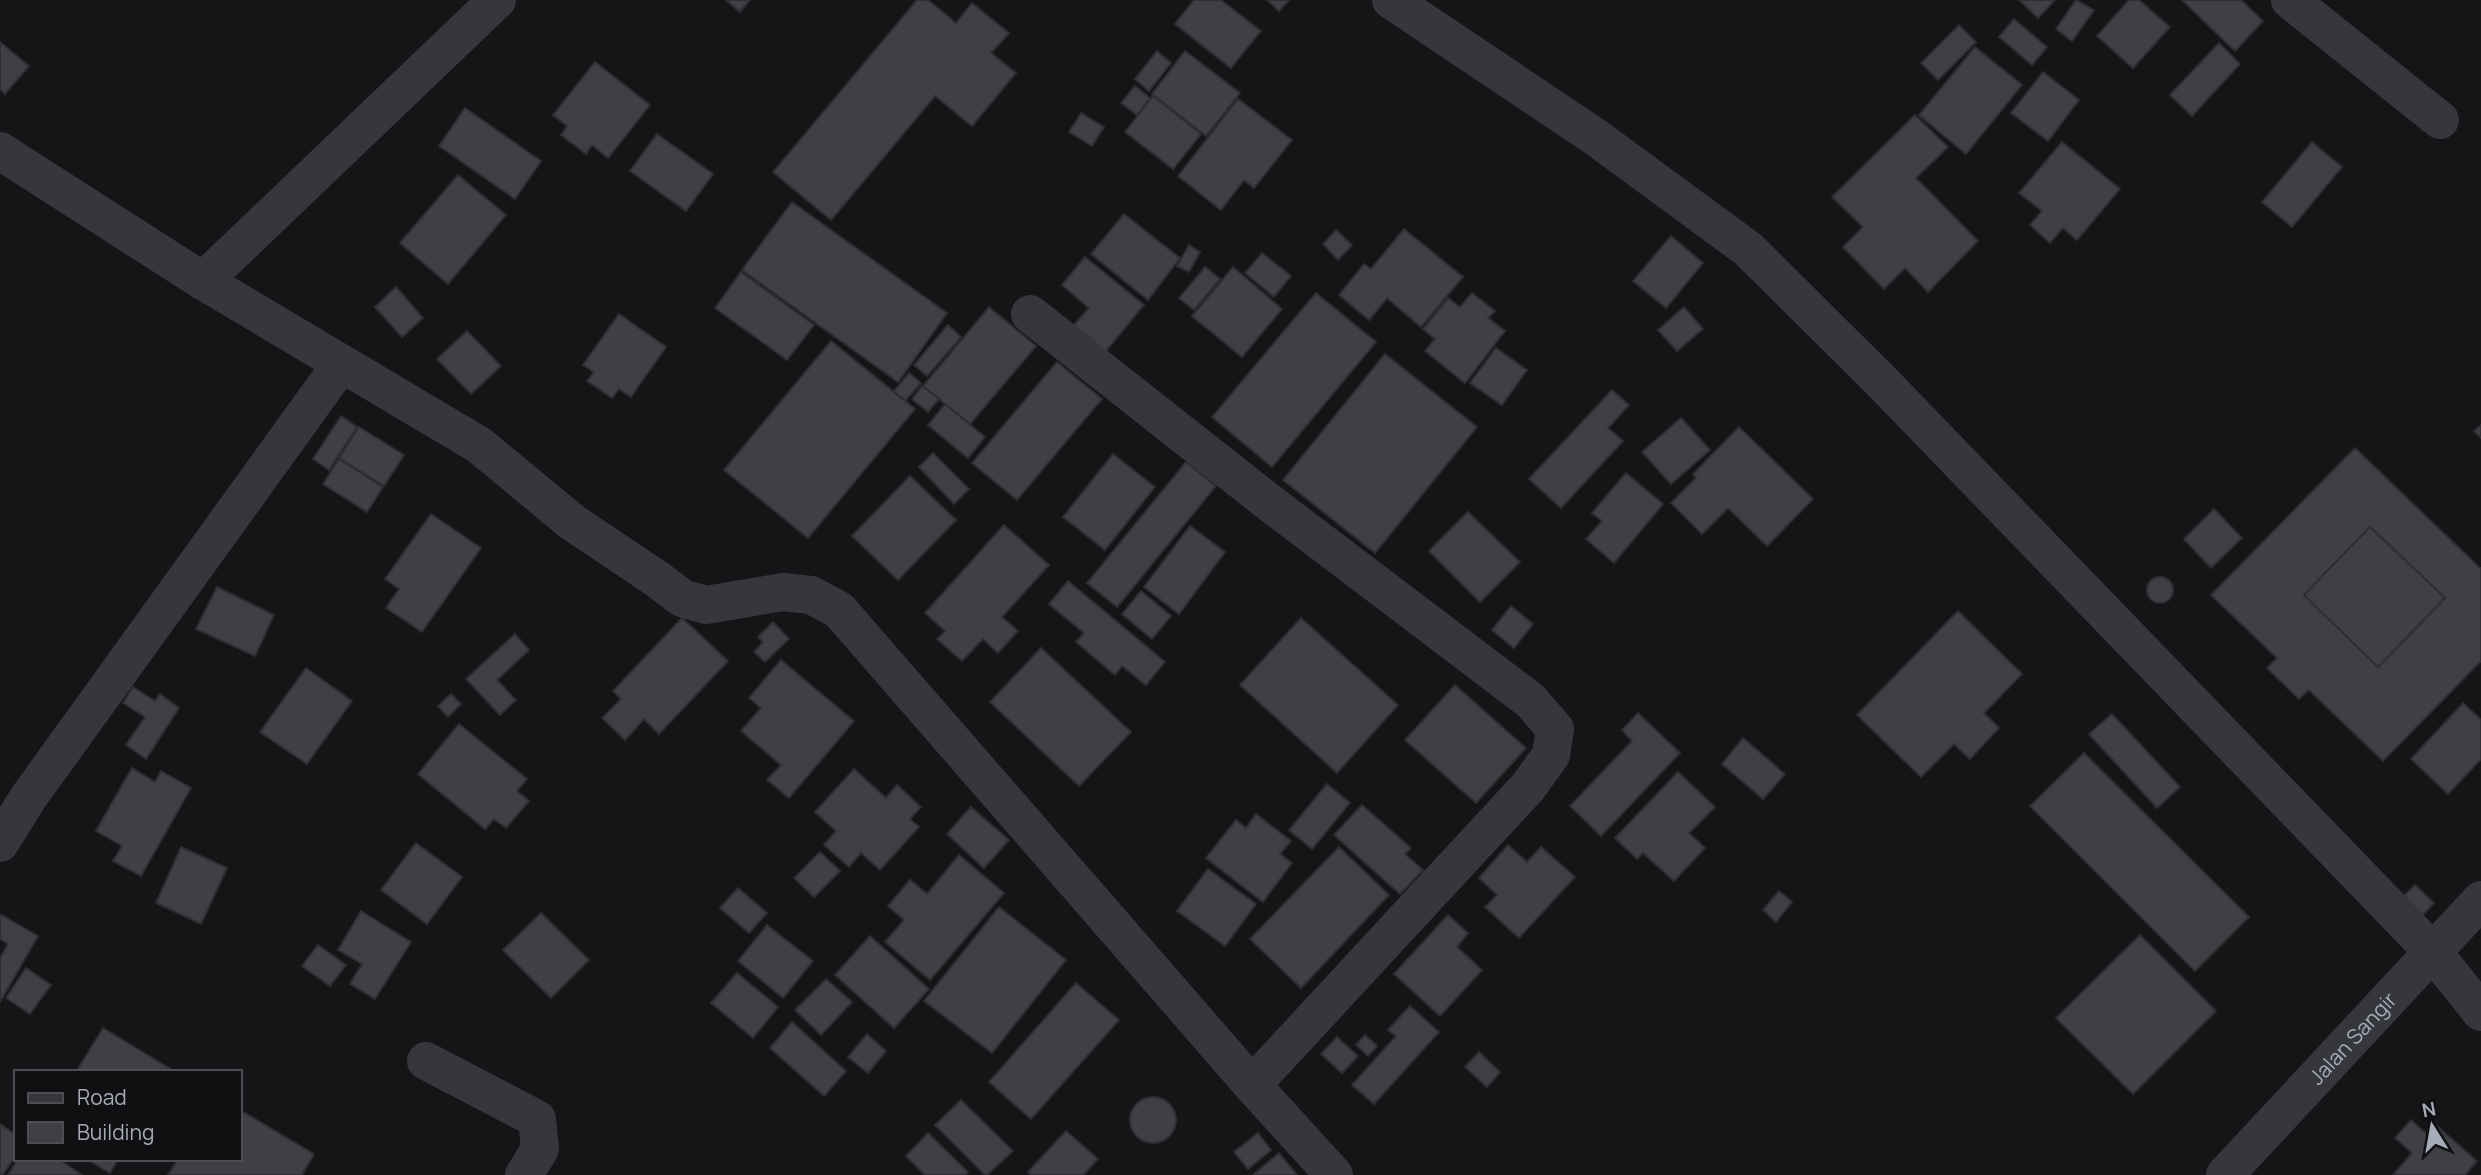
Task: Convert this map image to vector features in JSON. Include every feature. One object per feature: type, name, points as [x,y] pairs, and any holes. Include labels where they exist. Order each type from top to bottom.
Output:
[{"type":"street","points":[[203,281],[497,0]]},
{"type":"street","points":[[1391,0],[1594,136],[1748,249],[1883,383],[2432,951],[2481,1012]]},
{"type":"street","points":[[2290,0],[2440,120]]},
{"type":"street","points":[[0,151],[203,281],[479,445],[572,522],[682,598],[706,605],[783,592],[811,594],[839,610],[1252,1085],[1334,1175]]},
{"type":"street","points":[[1030,314],[1266,500],[1531,701],[1555,729],[1551,755],[1528,787],[1252,1085]]},
{"type":"street","points":[[0,843],[28,798],[341,364]]},
{"type":"street","name":"Jalan Sangir","points":[[2225,1175],[2481,900]]},
{"type":"street","points":[[426,1061],[537,1119],[540,1149],[524,1175]]},
{"type":"building","points":[[726,0],[750,0],[740,12]]},
{"type":"building","points":[[917,0],[928,0],[956,23],[972,3],[1009,33],[991,53],[1016,73],[972,126],[935,96],[831,220],[773,172]]},
{"type":"building","points":[[1194,0],[1221,0],[1261,31],[1231,68],[1175,24]]},
{"type":"building","points":[[1267,0],[1289,0],[1279,11]]},
{"type":"building","points":[[2019,0],[2055,0],[2038,18]]},
{"type":"building","points":[[2076,0],[2094,10],[2072,41],[2056,29]]},
{"type":"building","points":[[2129,0],[2139,0],[2170,27],[2133,68],[2097,36]]},
{"type":"building","points":[[2182,0],[2241,0],[2263,21],[2235,51]]},
{"type":"building","points":[[2014,19],[2047,47],[2032,65],[1999,37]]},
{"type":"building","points":[[1959,25],[1976,42],[1938,80],[1921,63]]},
{"type":"building","points":[[0,42],[29,66],[5,94],[0,89]]},
{"type":"building","points":[[2219,43],[2240,64],[2192,116],[2170,95]]},
{"type":"building","points":[[1975,47],[2022,85],[1966,154],[1919,115]]},
{"type":"building","points":[[1157,51],[1171,63],[1149,91],[1135,79]]},
{"type":"building","points":[[1185,51],[1240,93],[1206,136],[1152,94]]},
{"type":"building","points":[[595,62],[650,105],[608,158],[592,145],[586,154],[561,135],[567,126],[553,115]]},
{"type":"building","points":[[2043,72],[2079,100],[2048,141],[2011,113]]},
{"type":"building","points":[[1135,86],[1150,98],[1137,115],[1121,103]]},
{"type":"building","points":[[1153,96],[1201,134],[1173,169],[1125,132]]},
{"type":"building","points":[[1238,99],[1292,140],[1254,188],[1244,180],[1221,210],[1178,176]]},
{"type":"building","points":[[465,108],[541,161],[515,199],[439,146]]},
{"type":"building","points":[[1081,113],[1104,127],[1092,146],[1069,132]]},
{"type":"building","points":[[1915,115],[1948,147],[1916,178],[1978,241],[1928,292],[1905,268],[1884,289],[1843,247],[1863,227],[1832,197]]},
{"type":"building","points":[[657,134],[713,174],[686,211],[630,171]]},
{"type":"building","points":[[2062,142],[2120,189],[2077,240],[2063,228],[2050,243],[2030,225],[2042,211],[2019,193]]},
{"type":"building","points":[[2312,142],[2342,167],[2292,227],[2262,202]]},
{"type":"building","points":[[458,175],[506,215],[448,284],[400,243]]},
{"type":"building","points":[[792,202],[947,313],[898,382],[742,270]]},
{"type":"building","points":[[1124,214],[1180,258],[1148,300],[1091,254]]},
{"type":"building","points":[[1404,229],[1463,277],[1421,327],[1387,298],[1369,320],[1339,295],[1364,264],[1371,269]]},
{"type":"building","points":[[1336,230],[1352,245],[1338,260],[1323,244]]},
{"type":"building","points":[[1671,236],[1703,263],[1666,308],[1633,281]]},
{"type":"building","points":[[1189,245],[1200,252],[1189,272],[1177,266]]},
{"type":"building","points":[[1262,253],[1291,276],[1274,297],[1245,273]]},
{"type":"building","points":[[1085,257],[1144,305],[1105,352],[1073,326],[1089,308],[1062,285]]},
{"type":"building","points":[[1205,267],[1220,279],[1194,310],[1179,298]]},
{"type":"building","points":[[1233,267],[1282,309],[1242,357],[1192,316]]},
{"type":"building","points":[[741,272],[814,325],[787,360],[715,308]]},
{"type":"building","points":[[396,287],[423,318],[402,337],[375,307]]},
{"type":"building","points":[[1316,293],[1376,342],[1272,467],[1212,417]]},
{"type":"building","points":[[1472,293],[1495,311],[1488,318],[1505,331],[1465,383],[1425,351],[1435,339],[1423,329],[1448,298],[1460,307]]},
{"type":"building","points":[[989,307],[1036,346],[970,424],[923,386]]},
{"type":"building","points":[[1684,307],[1703,329],[1677,351],[1658,330]]},
{"type":"building","points":[[619,314],[666,347],[631,397],[619,389],[612,398],[587,381],[594,372],[583,365]]},
{"type":"building","points":[[948,325],[961,337],[927,376],[914,365]]},
{"type":"building","points":[[467,331],[501,366],[471,394],[437,359]]},
{"type":"building","points":[[831,341],[915,409],[808,538],[724,470]]},
{"type":"building","points":[[1496,348],[1527,370],[1502,405],[1470,383]]},
{"type":"building","points":[[1385,354],[1477,427],[1375,553],[1283,480]]},
{"type":"building","points":[[1057,362],[1102,399],[1017,500],[972,463]]},
{"type":"building","points":[[909,373],[921,383],[905,401],[894,391]]},
{"type":"building","points":[[922,386],[939,399],[928,412],[912,399]]},
{"type":"building","points":[[1612,390],[1629,405],[1608,428],[1623,441],[1561,508],[1529,479]]},
{"type":"building","points":[[945,404],[985,437],[968,458],[928,425]]},
{"type":"building","points":[[341,416],[357,427],[329,470],[313,459]]},
{"type":"building","points":[[1681,418],[1710,450],[1671,484],[1642,452]]},
{"type":"building","points":[[2481,425],[2481,438],[2474,431]]},
{"type":"building","points":[[359,427],[404,455],[384,486],[339,458]]},
{"type":"building","points":[[1739,427],[1813,499],[1767,546],[1728,508],[1702,534],[1671,503],[1696,478],[1693,474]]},
{"type":"building","points":[[2355,448],[2481,569],[2481,661],[2383,761],[2309,690],[2299,699],[2267,668],[2277,658],[2211,595]],"holes":[[[2370,527],[2445,598],[2378,667],[2304,595]]]},
{"type":"building","points":[[933,453],[969,489],[954,504],[919,467]]},
{"type":"building","points":[[1113,454],[1155,487],[1105,550],[1063,517]]},
{"type":"building","points":[[339,459],[383,487],[367,512],[323,484]]},
{"type":"building","points":[[1186,462],[1216,486],[1117,607],[1087,583]]},
{"type":"building","points":[[1626,473],[1663,504],[1614,563],[1586,539],[1602,521],[1592,513]]},
{"type":"building","points":[[910,476],[956,520],[898,580],[852,536]]},
{"type":"building","points":[[2214,509],[2242,538],[2211,568],[2184,539]]},
{"type":"building","points":[[1468,512],[1520,562],[1480,602],[1429,551]]},
{"type":"building","points":[[431,514],[481,548],[422,632],[386,608],[399,589],[385,579]]},
{"type":"building","points":[[1004,525],[1049,565],[1002,617],[1018,631],[998,653],[983,639],[962,661],[937,639],[945,631],[925,613]]},
{"type":"building","points":[[1190,526],[1225,552],[1179,614],[1144,587]]},
{"type":"building","points":[[2370,527],[2445,598],[2378,667],[2304,595]]},
{"type":"building","points":[[2160,577],[2169,581],[2173,590],[2169,599],[2160,603],[2151,599],[2147,590],[2151,581]]},
{"type":"building","points":[[1068,581],[1165,662],[1146,685],[1122,666],[1115,675],[1076,642],[1084,633],[1049,604]]},
{"type":"building","points":[[217,587],[274,615],[255,656],[196,629]]},
{"type":"building","points":[[1141,591],[1171,616],[1152,639],[1122,614]]},
{"type":"building","points":[[1511,606],[1533,624],[1514,648],[1492,630]]},
{"type":"building","points":[[1958,611],[2022,674],[1984,713],[1999,728],[1970,759],[1954,744],[1921,777],[1857,715]]},
{"type":"building","points":[[682,618],[728,661],[659,734],[644,719],[625,740],[602,718],[621,699],[613,691]]},
{"type":"building","points":[[1301,618],[1398,705],[1337,773],[1240,685]]},
{"type":"building","points":[[773,622],[789,639],[765,662],[754,652],[763,642],[758,637]]},
{"type":"building","points":[[515,634],[529,650],[497,680],[516,700],[500,715],[466,679]]},
{"type":"building","points":[[1041,648],[1131,732],[1079,786],[990,702]]},
{"type":"building","points":[[781,660],[854,721],[789,798],[767,780],[781,765],[741,731],[761,708],[749,698]]},
{"type":"building","points":[[306,668],[352,701],[307,764],[260,732]]},
{"type":"building","points":[[1455,685],[1526,748],[1476,803],[1405,740]]},
{"type":"building","points":[[133,687],[155,701],[160,694],[179,708],[146,759],[126,745],[145,717],[123,703]]},
{"type":"building","points":[[451,694],[461,704],[448,717],[438,706]]},
{"type":"building","points":[[2463,703],[2481,720],[2481,759],[2448,794],[2411,759]]},
{"type":"building","points":[[1638,713],[1680,753],[1601,836],[1570,806],[1632,741],[1622,730]]},
{"type":"building","points":[[2112,714],[2180,787],[2157,808],[2089,734]]},
{"type":"building","points":[[459,724],[527,779],[517,791],[529,801],[506,828],[494,819],[485,829],[418,774]]},
{"type":"building","points":[[1743,738],[1785,774],[1763,799],[1722,764]]},
{"type":"building","points":[[2084,753],[2249,917],[2195,971],[2030,806]]},
{"type":"building","points":[[132,768],[155,782],[161,771],[191,788],[141,876],[113,861],[122,846],[96,831]]},
{"type":"building","points":[[854,769],[886,798],[897,785],[921,807],[910,819],[919,827],[880,870],[861,853],[849,867],[824,845],[836,831],[815,812]]},
{"type":"building","points":[[1678,772],[1715,807],[1689,833],[1705,848],[1674,881],[1643,853],[1637,859],[1615,838]]},
{"type":"building","points":[[1327,784],[1350,803],[1312,849],[1289,830]]},
{"type":"building","points":[[1362,805],[1411,848],[1405,854],[1423,870],[1400,894],[1334,835]]},
{"type":"building","points":[[971,807],[1009,840],[984,868],[947,834]]},
{"type":"building","points":[[1256,814],[1291,841],[1280,854],[1292,863],[1263,902],[1206,858],[1236,820],[1246,828]]},
{"type":"building","points":[[416,843],[462,877],[427,924],[381,890]]},
{"type":"building","points":[[1508,845],[1527,862],[1541,847],[1575,877],[1519,938],[1485,907],[1497,895],[1479,878]]},
{"type":"building","points":[[181,847],[227,868],[201,924],[156,903]]},
{"type":"building","points":[[1339,847],[1389,895],[1301,988],[1250,939]]},
{"type":"building","points":[[820,852],[840,871],[814,897],[794,878]]},
{"type":"building","points":[[959,855],[1004,893],[930,980],[885,942],[904,920],[888,906],[910,880],[927,894]]},
{"type":"building","points":[[1208,869],[1256,904],[1225,946],[1177,911]]},
{"type":"building","points":[[2415,885],[2434,903],[2421,917],[2401,899]]},
{"type":"building","points":[[738,888],[767,913],[749,933],[720,908]]},
{"type":"building","points":[[1779,891],[1792,902],[1776,922],[1763,910]]},
{"type":"building","points":[[999,907],[1066,960],[992,1053],[924,1001]]},
{"type":"building","points":[[361,911],[411,942],[375,999],[350,984],[362,964],[338,950]]},
{"type":"building","points":[[541,913],[589,960],[551,998],[503,950]]},
{"type":"building","points":[[0,914],[38,936],[0,1002],[0,958],[8,944],[0,939]]},
{"type":"building","points":[[1448,915],[1468,933],[1457,947],[1482,970],[1440,1016],[1394,974]]},
{"type":"building","points":[[767,925],[813,961],[783,998],[738,961]]},
{"type":"building","points":[[2140,935],[2216,1011],[2133,1094],[2056,1018]]},
{"type":"building","points":[[870,936],[929,989],[894,1028],[835,975]]},
{"type":"building","points":[[318,945],[346,965],[330,986],[302,966]]},
{"type":"building","points":[[26,968],[51,985],[30,1014],[6,998]]},
{"type":"building","points":[[737,973],[778,1007],[753,1038],[711,1003]]},
{"type":"building","points":[[826,979],[852,1002],[821,1035],[795,1010]]},
{"type":"building","points":[[1076,983],[1119,1020],[1031,1119],[989,1082]]},
{"type":"building","points":[[1410,1006],[1439,1032],[1374,1104],[1352,1085],[1396,1036],[1388,1030]]},
{"type":"building","points":[[792,1022],[846,1071],[824,1096],[770,1048]]},
{"type":"building","points":[[103,1028],[172,1070],[77,1070]]},
{"type":"building","points":[[867,1034],[886,1051],[868,1073],[848,1057]]},
{"type":"building","points":[[1365,1035],[1377,1046],[1368,1056],[1356,1045]]},
{"type":"building","points":[[1337,1037],[1358,1056],[1342,1073],[1321,1054]]},
{"type":"building","points":[[1479,1052],[1500,1072],[1487,1087],[1465,1067]]},
{"type":"building","points":[[1153,1097],[1169,1104],[1176,1120],[1169,1136],[1153,1143],[1137,1136],[1130,1120],[1137,1104]]},
{"type":"building","points":[[961,1100],[1013,1151],[987,1175],[935,1125]]},
{"type":"building","points":[[242,1111],[314,1154],[302,1175],[168,1175],[177,1161],[242,1161]]},
{"type":"building","points":[[2411,1120],[2429,1136],[2437,1126],[2477,1161],[2465,1175],[2393,1175],[2412,1153],[2395,1138]]},
{"type":"building","points":[[0,1124],[14,1134],[14,1159],[0,1175]]},
{"type":"building","points":[[1066,1131],[1098,1159],[1083,1175],[1031,1175],[1028,1172]]},
{"type":"building","points":[[928,1133],[968,1172],[965,1175],[925,1175],[906,1156]]},
{"type":"building","points":[[1258,1133],[1271,1150],[1248,1169],[1234,1152]]},
{"type":"building","points":[[1279,1153],[1297,1175],[1253,1175]]},
{"type":"building","points":[[17,1161],[61,1161],[82,1175],[8,1175]]},
{"type":"building","points":[[89,1161],[117,1161],[110,1173]]}]
